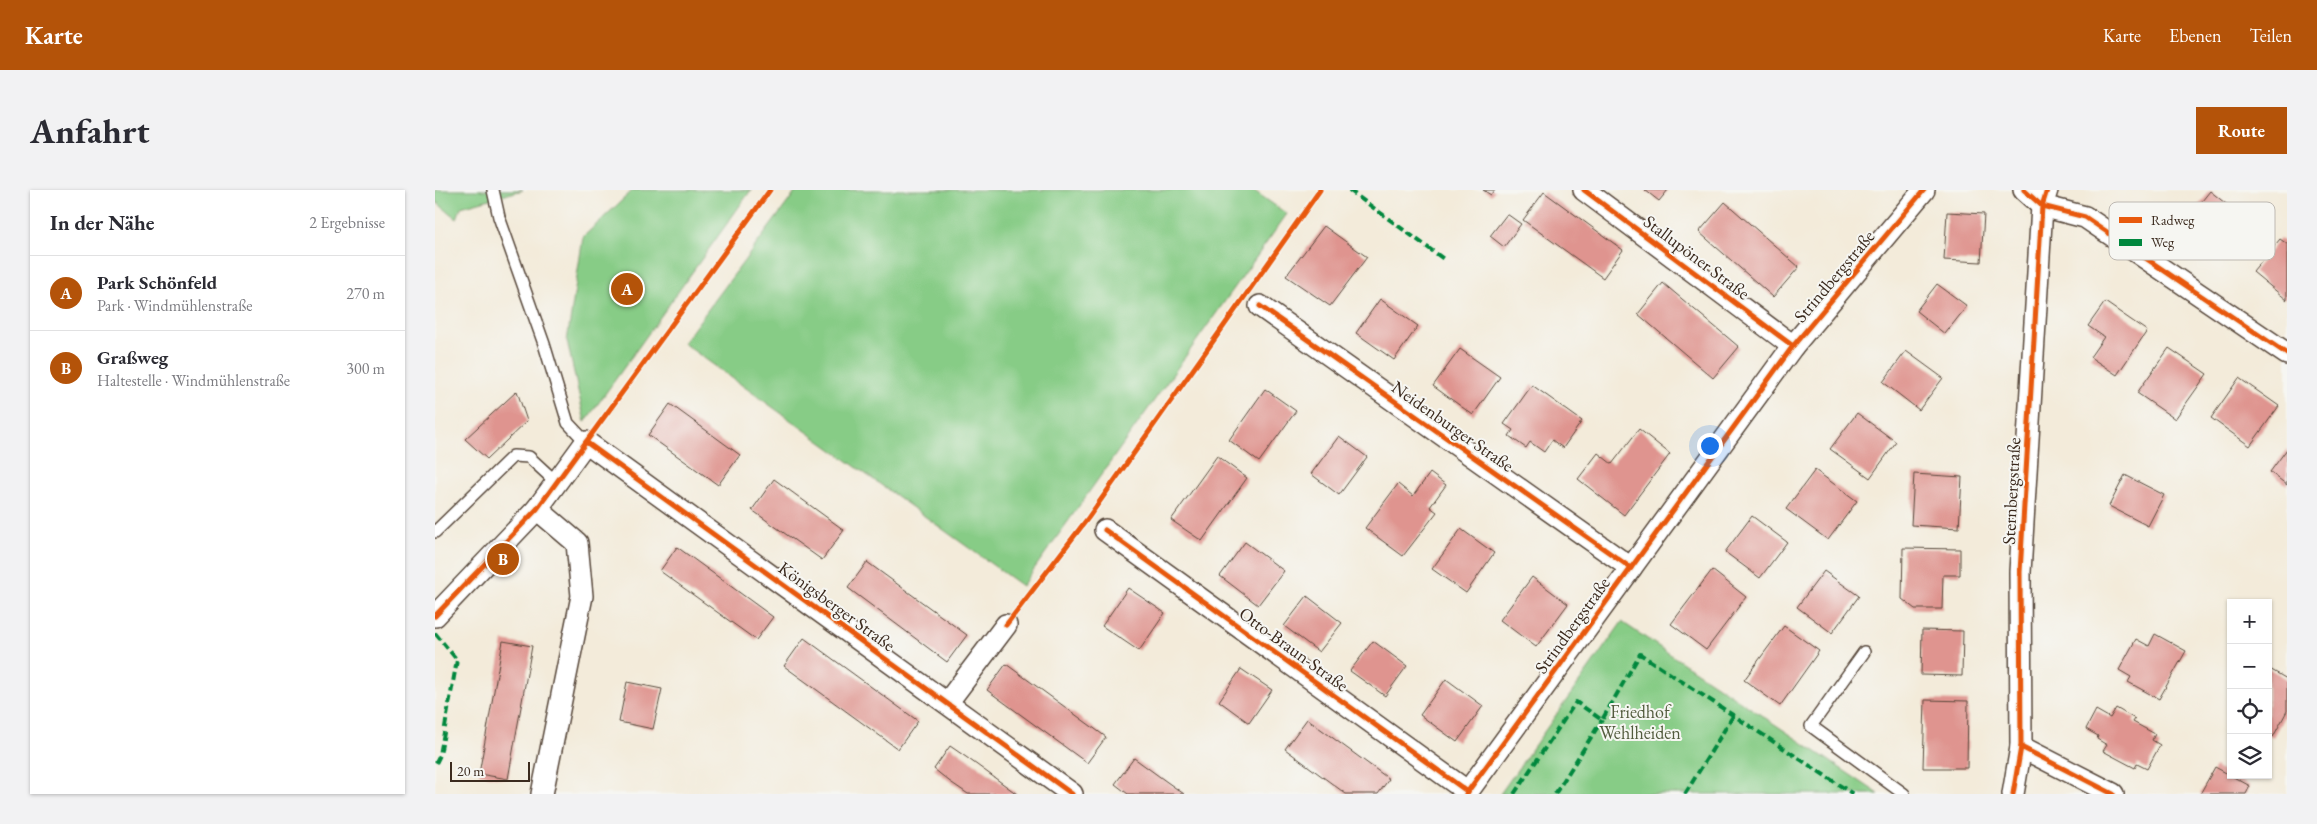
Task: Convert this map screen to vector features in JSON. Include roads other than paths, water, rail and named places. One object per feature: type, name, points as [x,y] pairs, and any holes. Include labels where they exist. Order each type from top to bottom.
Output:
[{"type":"street","name":"Stallupöner Straße","points":[[1584,190],[1793,346]]},
{"type":"street","name":"Strindbergstraße","points":[[1467,793],[1793,346],[1924,190]]},
{"type":"street","points":[[2024,190],[2085,217],[2109,233]]},
{"type":"street","name":"Sternbergstraße","points":[[2013,794],[2021,747],[2020,572],[2044,198]]},
{"type":"street","points":[[2148,260],[2287,354]]},
{"type":"street","name":"Neidenburger Straße","points":[[1259,306],[1631,568]]},
{"type":"street","points":[[435,616],[537,509],[585,442]]},
{"type":"street","name":"Königsberger Straße","points":[[585,442],[1072,794]]},
{"type":"street","points":[[537,509],[577,544],[582,596],[542,794]]},
{"type":"street","name":"Otto-Braun-Straße","points":[[1105,530],[1467,793]]},
{"type":"street","points":[[947,703],[1006,625]]},
{"type":"street","points":[[2021,747],[2113,794]]},
{"type":"lane","points":[[493,190],[499,217],[544,344],[568,422],[585,442]]},
{"type":"lane","points":[[435,532],[513,456],[529,457],[556,482]]},
{"type":"lane","points":[[1864,652],[1811,726],[1904,794]]},
{"type":"place","name":"Park Schönfeld","points":[[627,289]]},
{"type":"place","name":"Graßweg","points":[[503,559]]},
{"type":"park label","name":"Friedhof Wehlheiden","points":[[1640,721]]}]
